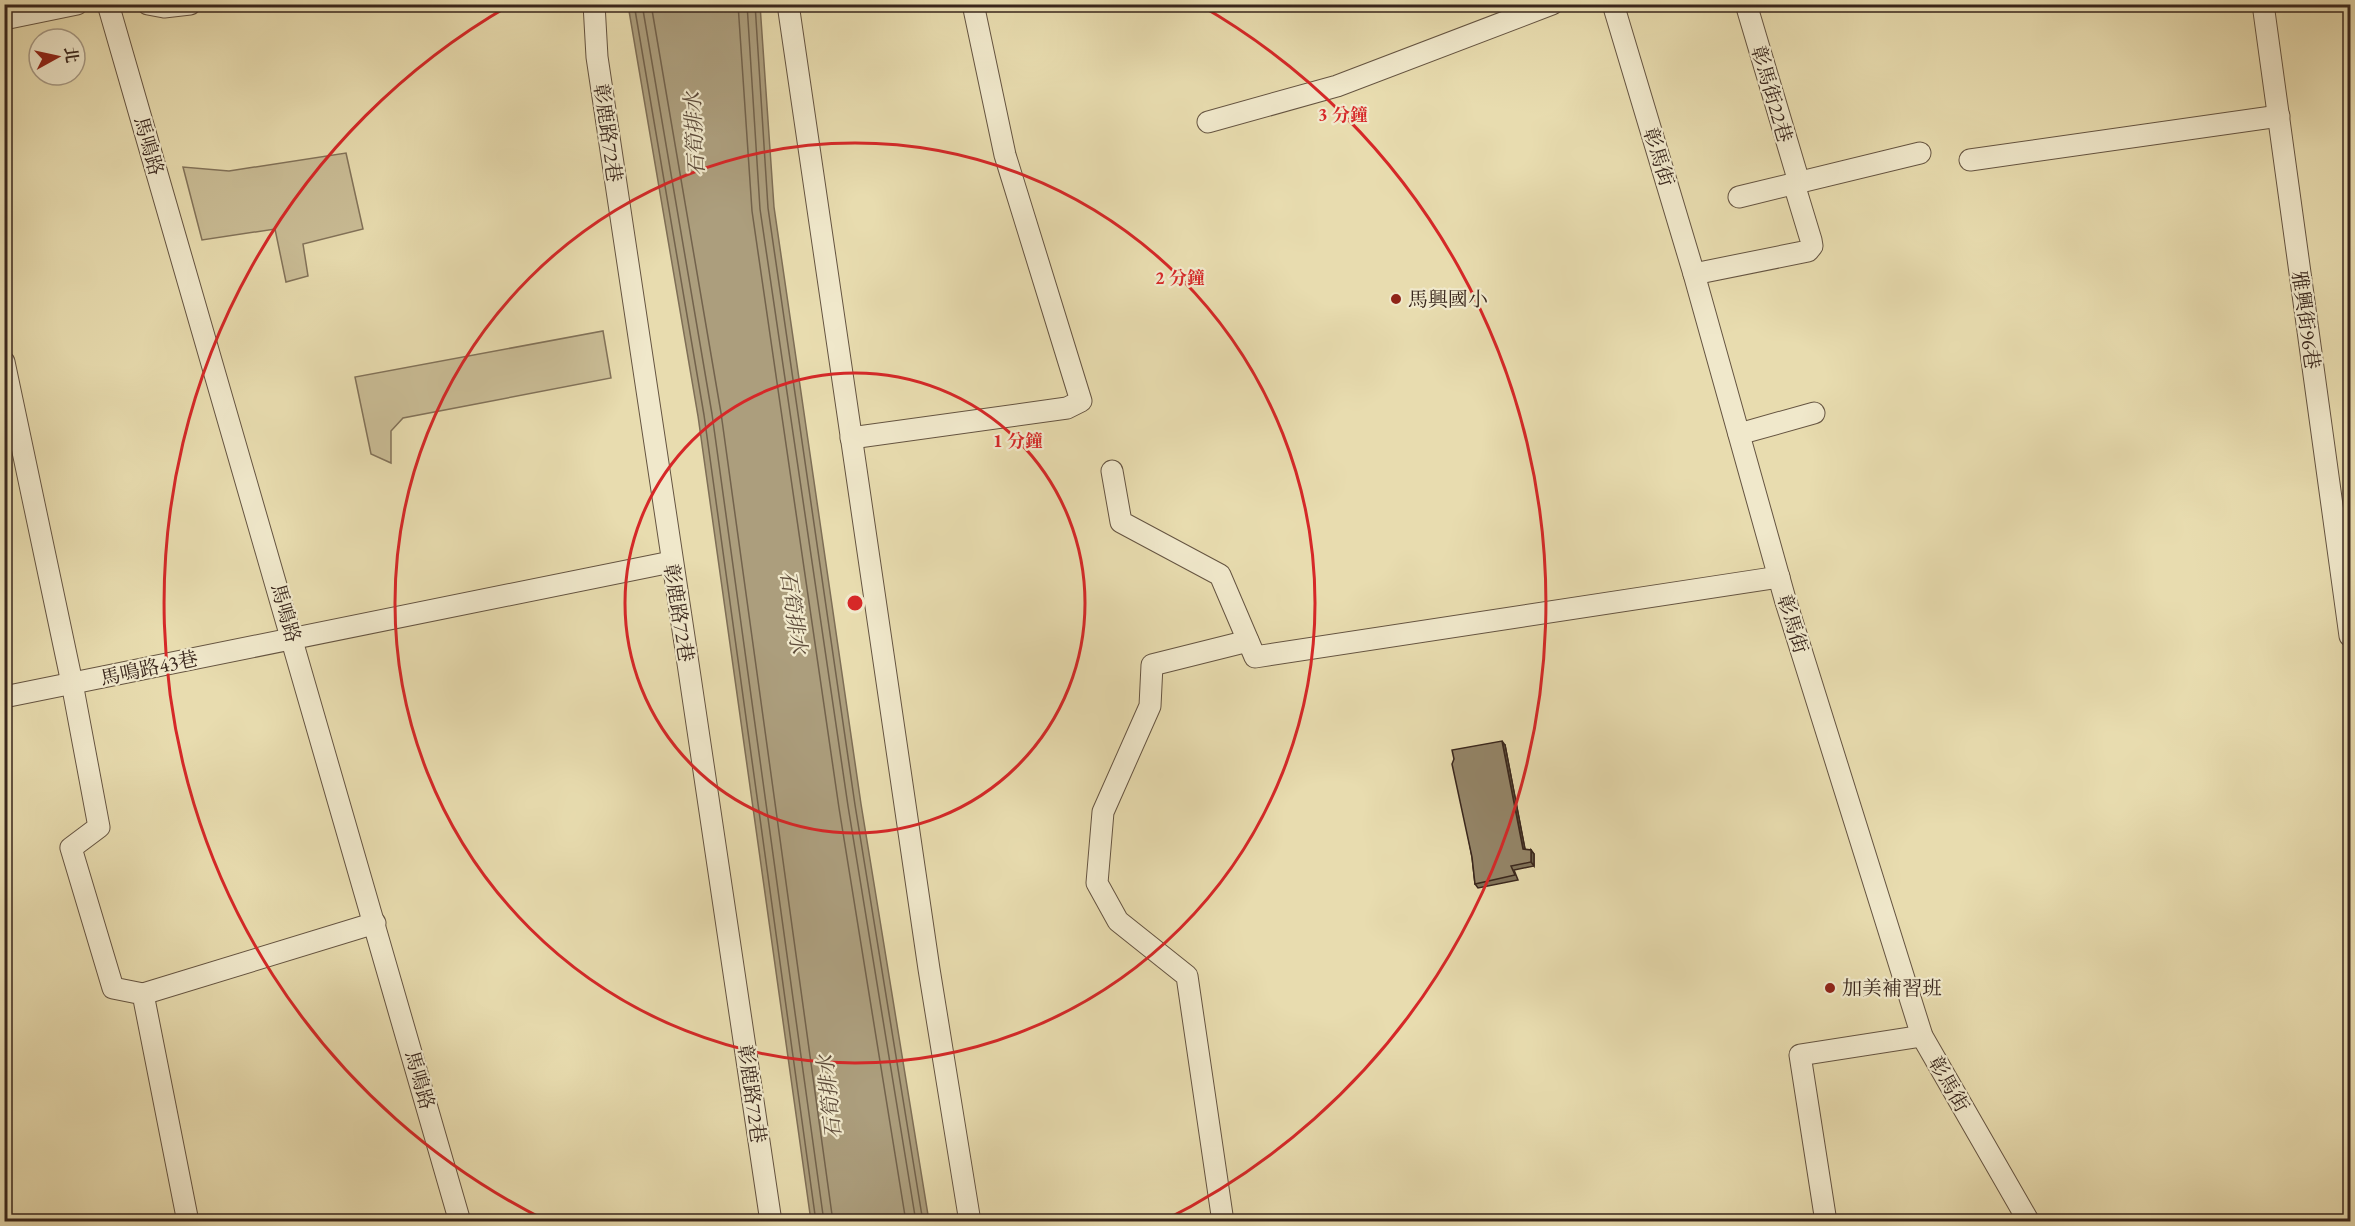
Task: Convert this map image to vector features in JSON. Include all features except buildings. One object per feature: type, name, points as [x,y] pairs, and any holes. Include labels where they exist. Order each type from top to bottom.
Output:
[{"type":"street","points":[[4,19],[77,4]]},
{"type":"street","name":"馬鳴路","points":[[108,4],[460,1221]]},
{"type":"street","points":[[148,4],[164,7],[190,4]]},
{"type":"street","name":"彰鹿路72巷","points":[[594,4],[597,57],[671,562],[719,860],[771,1221]]},
{"type":"street","points":[[788,4],[929,969],[970,1221]]},
{"type":"street","points":[[851,438],[1067,408],[1081,401],[1005,155],[973,4]]},
{"type":"street","points":[[1208,122],[1337,86],[1552,4]]},
{"type":"street","name":"彰馬街","points":[[1614,4],[1694,274],[1779,577],[1922,1036],[2029,1221]]},
{"type":"street","name":"彰馬街22巷","points":[[1694,274],[1808,251],[1812,246],[1797,183],[1746,4]]},
{"type":"street","name":"雅興街96巷","points":[[2263,4],[2350,636]]},
{"type":"street","points":[[1970,160],[2279,116]]},
{"type":"street","points":[[1739,197],[1920,153]]},
{"type":"street","points":[[4,362],[72,683],[99,827],[71,848],[113,988],[143,994],[375,923]]},
{"type":"street","points":[[1739,434],[1814,412]]},
{"type":"street","points":[[1112,471],[1121,522],[1220,574],[1255,657],[1779,577]]},
{"type":"street","name":"馬鳴路43巷","points":[[4,697],[671,562]]},
{"type":"street","points":[[1223,1221],[1187,976],[1118,921],[1097,883],[1103,812],[1150,706],[1152,665],[1248,640]]},
{"type":"street","points":[[143,994],[188,1221]]},
{"type":"street","points":[[1826,1221],[1800,1054],[1922,1036]]},
{"type":"shaded area","points":[[346,153],[363,229],[303,244],[308,276],[286,282],[275,229],[202,240],[183,167],[229,171]]},
{"type":"shaded area","points":[[603,331],[611,378],[403,418],[391,431],[391,463],[371,454],[355,377]]},
{"type":"water","name":"石筍排水","points":[[628,5],[760,5],[774,207],[861,804],[929,1221],[811,1221],[698,416]]},
{"type":"place","name":"馬興國小","points":[[1396,299]]},
{"type":"place","name":"加美補習班","points":[[1830,988]]}]
